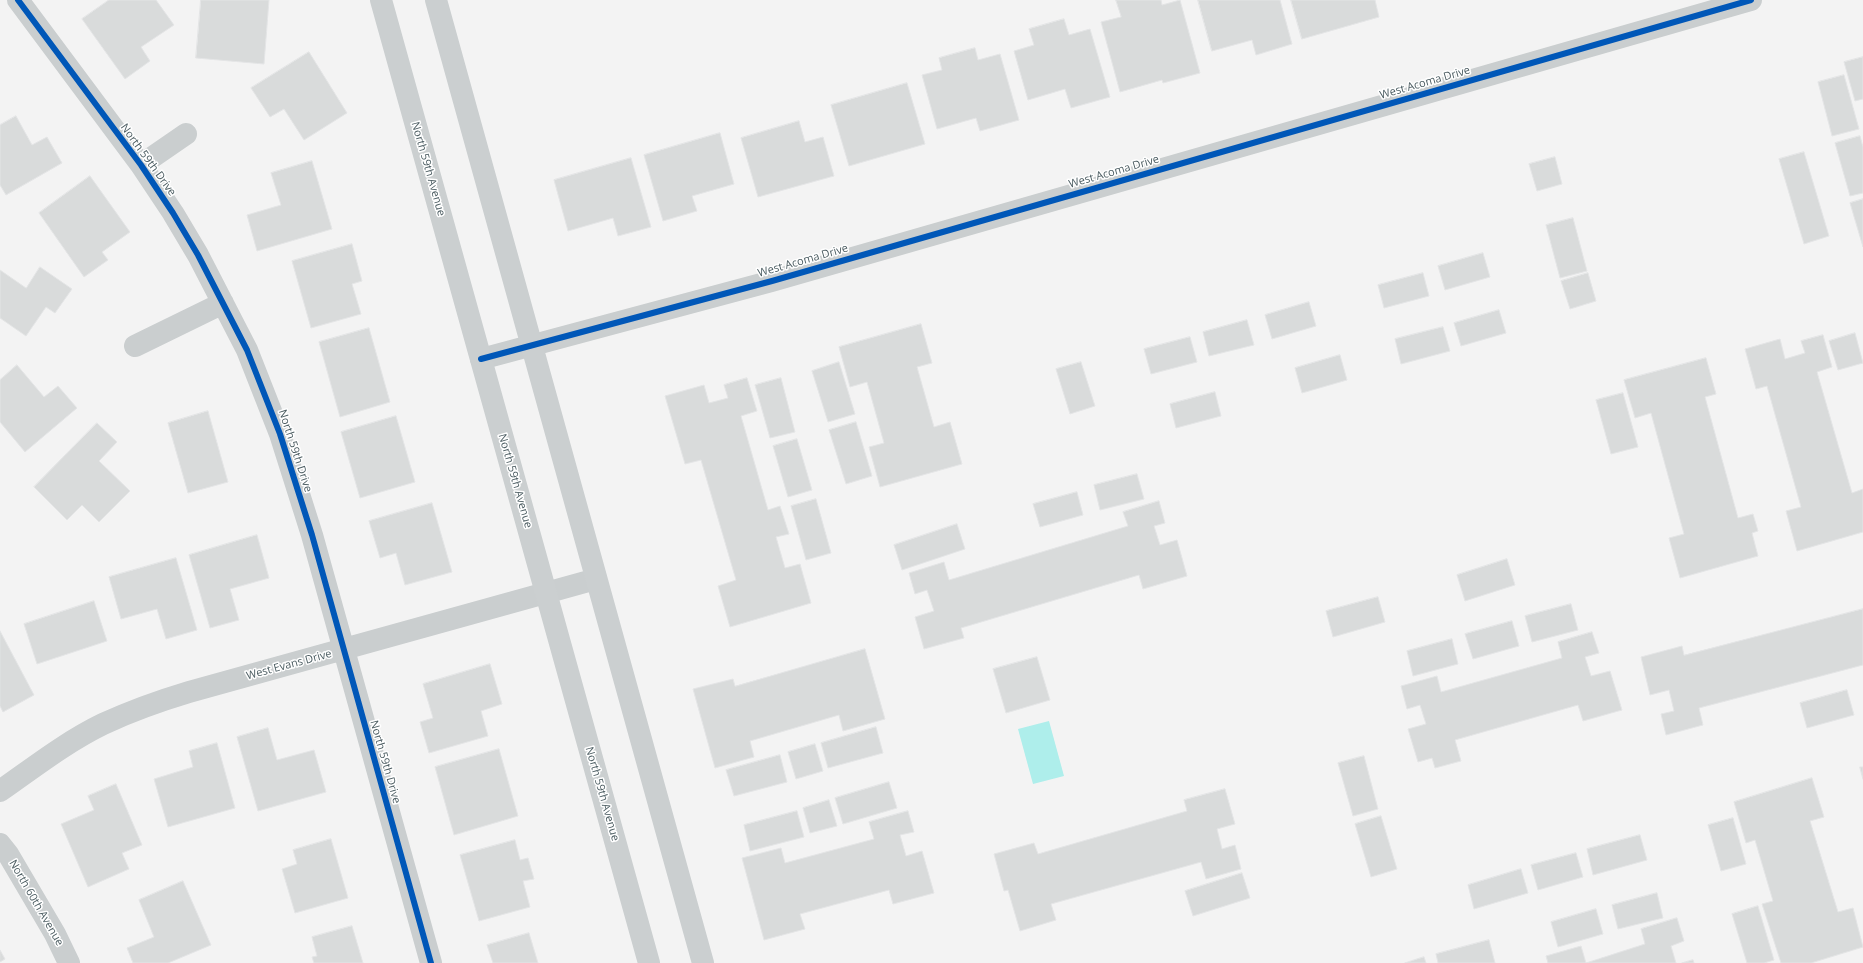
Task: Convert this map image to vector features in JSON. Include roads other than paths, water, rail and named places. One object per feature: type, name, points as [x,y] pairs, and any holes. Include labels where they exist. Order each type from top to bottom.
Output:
[{"type":"main road","name":"North 59th Avenue","points":[[381,0],[649,963]]},
{"type":"main road","points":[[436,0],[703,963]]},
{"type":"street","name":"North 59th Drive","points":[[18,0],[141,166],[173,213],[223,303],[247,350],[280,434],[312,535],[431,963]]},
{"type":"street","name":"West Acoma Drive","points":[[481,359],[772,281],[1751,0]]},
{"type":"street","name":"North 59th Drive","points":[[141,166],[186,134]]},
{"type":"street","points":[[135,346],[223,303]]},
{"type":"street","name":"West Evans Drive","points":[[0,791],[72,741],[141,707],[189,692],[596,579]]},
{"type":"street","name":"North 60th Avenue","points":[[0,844],[8,854],[52,928],[69,963]]},
{"type":"water","points":[[1049,721],[1064,776],[1033,784],[1018,729]]}]
